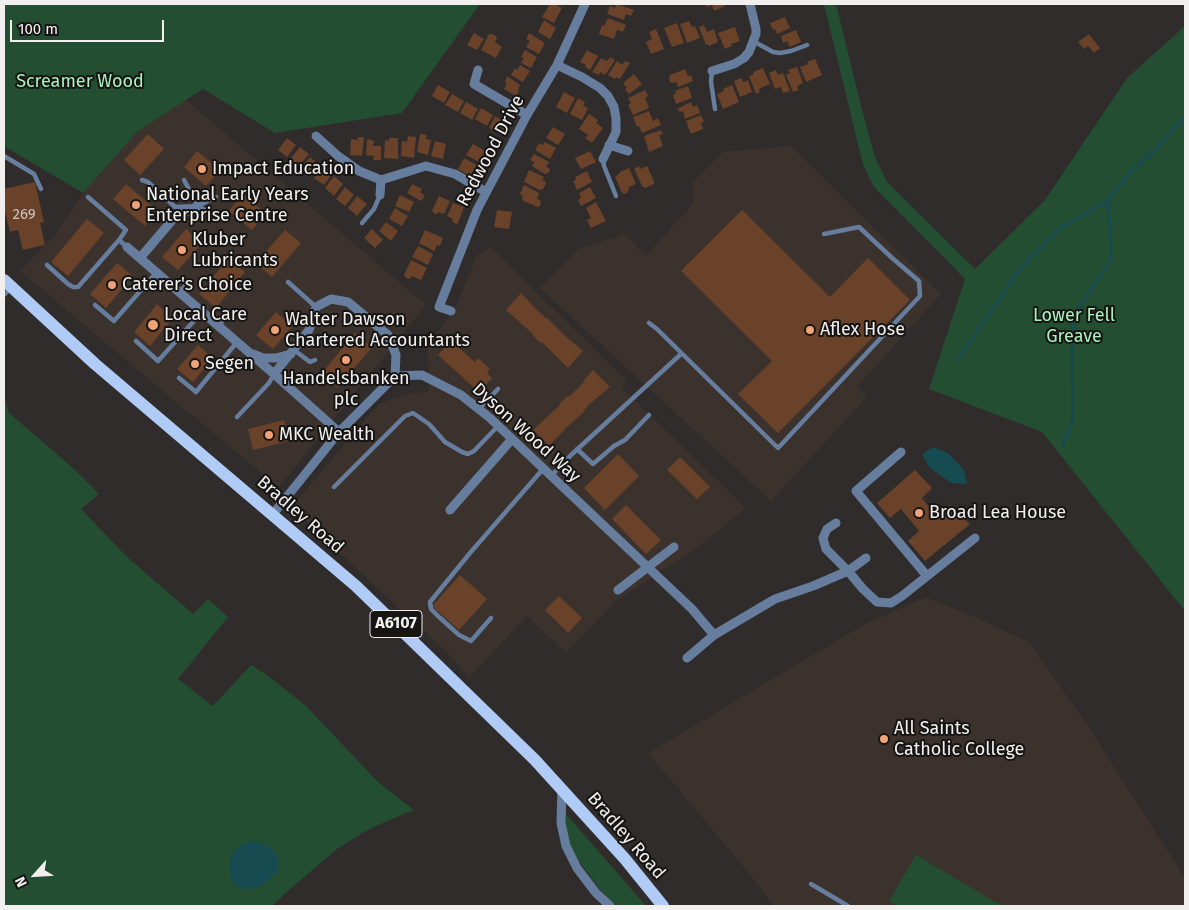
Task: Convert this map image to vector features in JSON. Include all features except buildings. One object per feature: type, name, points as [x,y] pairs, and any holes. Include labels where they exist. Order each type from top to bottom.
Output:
[{"type":"main road","name":"Bradley Road","points":[[6,288],[363,592],[562,788],[625,859],[663,906]]},
{"type":"street","name":"Redwood Drive","points":[[451,311],[439,307],[477,210],[527,115],[557,66],[585,4]]},
{"type":"street","points":[[712,71],[734,64],[744,58],[749,52],[756,28],[750,4]]},
{"type":"street","points":[[557,66],[582,77],[600,88],[608,96],[614,107],[616,132],[603,159]]},
{"type":"street","points":[[478,70],[474,84],[527,115]]},
{"type":"street","points":[[316,136],[338,156],[359,171],[381,180],[426,166],[455,174],[486,192]]},
{"type":"street","points":[[609,146],[628,151]]},
{"type":"street","points":[[380,195],[381,180]]},
{"type":"street","points":[[140,258],[174,218],[198,206]]},
{"type":"street","points":[[127,247],[339,432]]},
{"type":"street","points":[[273,514],[339,432],[395,376],[396,355],[388,335],[348,302],[331,299],[316,307],[309,330],[274,374]]},
{"type":"street","points":[[250,353],[263,358],[276,358],[293,352]]},
{"type":"street","name":"Dyson Wood Way","points":[[395,376],[422,375],[461,395],[479,409],[692,609],[714,634]]},
{"type":"street","points":[[450,510],[512,439]]},
{"type":"street","points":[[901,452],[856,492],[927,576]]},
{"type":"street","points":[[836,523],[827,530],[823,538],[826,549],[877,602],[891,603],[902,596],[967,548],[975,538]]},
{"type":"street","points":[[618,590],[674,547]]},
{"type":"street","points":[[687,658],[714,634],[775,599],[848,571],[866,558]]},
{"type":"street","name":"Bradley Road","points":[[562,788],[561,823],[566,846],[577,868],[596,893],[610,906]]},
{"type":"lane","points":[[753,41],[773,52],[780,53],[807,45]]},
{"type":"lane","points":[[712,71],[715,109]]},
{"type":"lane","points":[[4,156],[34,174],[41,188]]},
{"type":"lane","points":[[603,159],[616,196]]},
{"type":"lane","points":[[142,180],[148,182],[175,207],[198,206],[216,197]]},
{"type":"lane","points":[[184,180],[198,206],[217,218]]},
{"type":"lane","points":[[362,223],[374,209],[380,195]]},
{"type":"lane","points":[[47,265],[68,284],[78,287],[126,230],[88,197]]},
{"type":"lane","points":[[649,322],[778,448],[920,296],[919,281],[859,228],[824,234]]},
{"type":"lane","points":[[119,240],[127,247]]},
{"type":"lane","points":[[95,305],[114,320],[156,273]]},
{"type":"lane","points":[[288,282],[316,307]]},
{"type":"lane","points":[[179,292],[186,284]]},
{"type":"lane","points":[[136,341],[158,361],[202,312]]},
{"type":"lane","points":[[219,326],[225,318]]},
{"type":"lane","points":[[180,378],[196,392],[237,342]]},
{"type":"lane","points":[[293,352],[310,362],[315,360]]},
{"type":"lane","points":[[551,476],[577,449],[681,354]]},
{"type":"lane","points":[[237,417],[269,383],[274,374]]},
{"type":"lane","points":[[479,409],[498,389]]},
{"type":"lane","points":[[334,487],[405,416],[413,413],[429,424],[445,442],[468,454],[474,451],[498,426]]},
{"type":"lane","points":[[577,449],[593,464],[624,440],[649,415]]},
{"type":"lane","points":[[491,618],[471,641],[459,635],[434,612],[430,602],[543,468]]},
{"type":"lane","points":[[811,884],[848,906]]},
{"type":"shaded area","points":[[186,100],[426,305],[279,487],[20,271],[56,234],[83,193],[137,132]]},
{"type":"shaded area","points":[[791,146],[941,294],[857,387],[867,397],[771,501],[540,288],[578,249],[626,234],[646,256],[694,202],[692,183],[723,152]]},
{"type":"shaded area","points":[[491,247],[627,381],[621,387],[746,508],[695,550],[617,600],[566,653],[527,616],[469,677],[443,649],[296,512],[295,506],[297,500],[379,404],[413,393],[429,392],[428,345],[456,307],[477,255]]},
{"type":"shaded area","name":"All Saints Catholic College","points":[[926,597],[1029,642],[1088,726],[1185,878],[1185,906],[774,906],[648,753],[865,624]]},
{"type":"green space","name":"Screamer Wood","points":[[4,4],[480,4],[402,113],[275,133],[203,89],[137,132],[83,193],[4,146]]},
{"type":"green space","name":"Lower Fell Greave","points":[[824,4],[836,4],[875,157],[887,182],[975,269],[1045,200],[1127,78],[1185,25],[1185,611],[1042,432],[929,389],[965,279],[874,187],[863,165]]},
{"type":"green space","points":[[4,396],[9,413],[74,469],[99,494],[81,509],[126,556],[193,614],[208,599],[228,617],[178,679],[213,706],[251,665],[267,675],[306,706],[379,783],[414,810],[364,832],[337,849],[272,906],[4,906]]},
{"type":"green space","points":[[566,814],[646,906],[616,906],[601,891],[572,850],[566,828]]},
{"type":"green space","points":[[916,855],[1002,906],[898,906],[889,901]]},
{"type":"water","points":[[933,447],[948,453],[964,470],[967,484],[951,483],[929,467],[922,454]]},
{"type":"water","points":[[254,841],[272,849],[277,855],[279,862],[277,872],[264,884],[256,888],[240,888],[235,885],[229,874],[229,864],[233,852],[244,844]]},
{"type":"waterway","points":[[1063,446],[1073,418],[1072,351],[1075,313],[1111,260],[1107,201],[1130,172],[1154,151],[1185,116]]},
{"type":"waterway","points":[[957,360],[1023,265],[1059,229],[1107,201]]},
{"type":"place","name":"Impact Education","points":[[202,169]]},
{"type":"place","name":"National Early Years Enterprise Centre","points":[[136,205]]},
{"type":"place","name":"Kluber Lubricants","points":[[182,250]]},
{"type":"place","name":"Caterer's Choice","points":[[112,285]]},
{"type":"place","name":"Local Care Direct","points":[[153,325]]},
{"type":"place","name":"Walter Dawson Chartered Accountants","points":[[275,330]]},
{"type":"place","name":"Aflex Hose","points":[[810,330]]},
{"type":"place","name":"Handelsbanken plc","points":[[346,360]]},
{"type":"place","name":"Segen","points":[[195,364]]},
{"type":"place","name":"MKC Wealth","points":[[269,435]]},
{"type":"place","name":"Broad Lea House","points":[[919,513]]},
{"type":"place","name":"All Saints Catholic College","points":[[884,739]]}]
